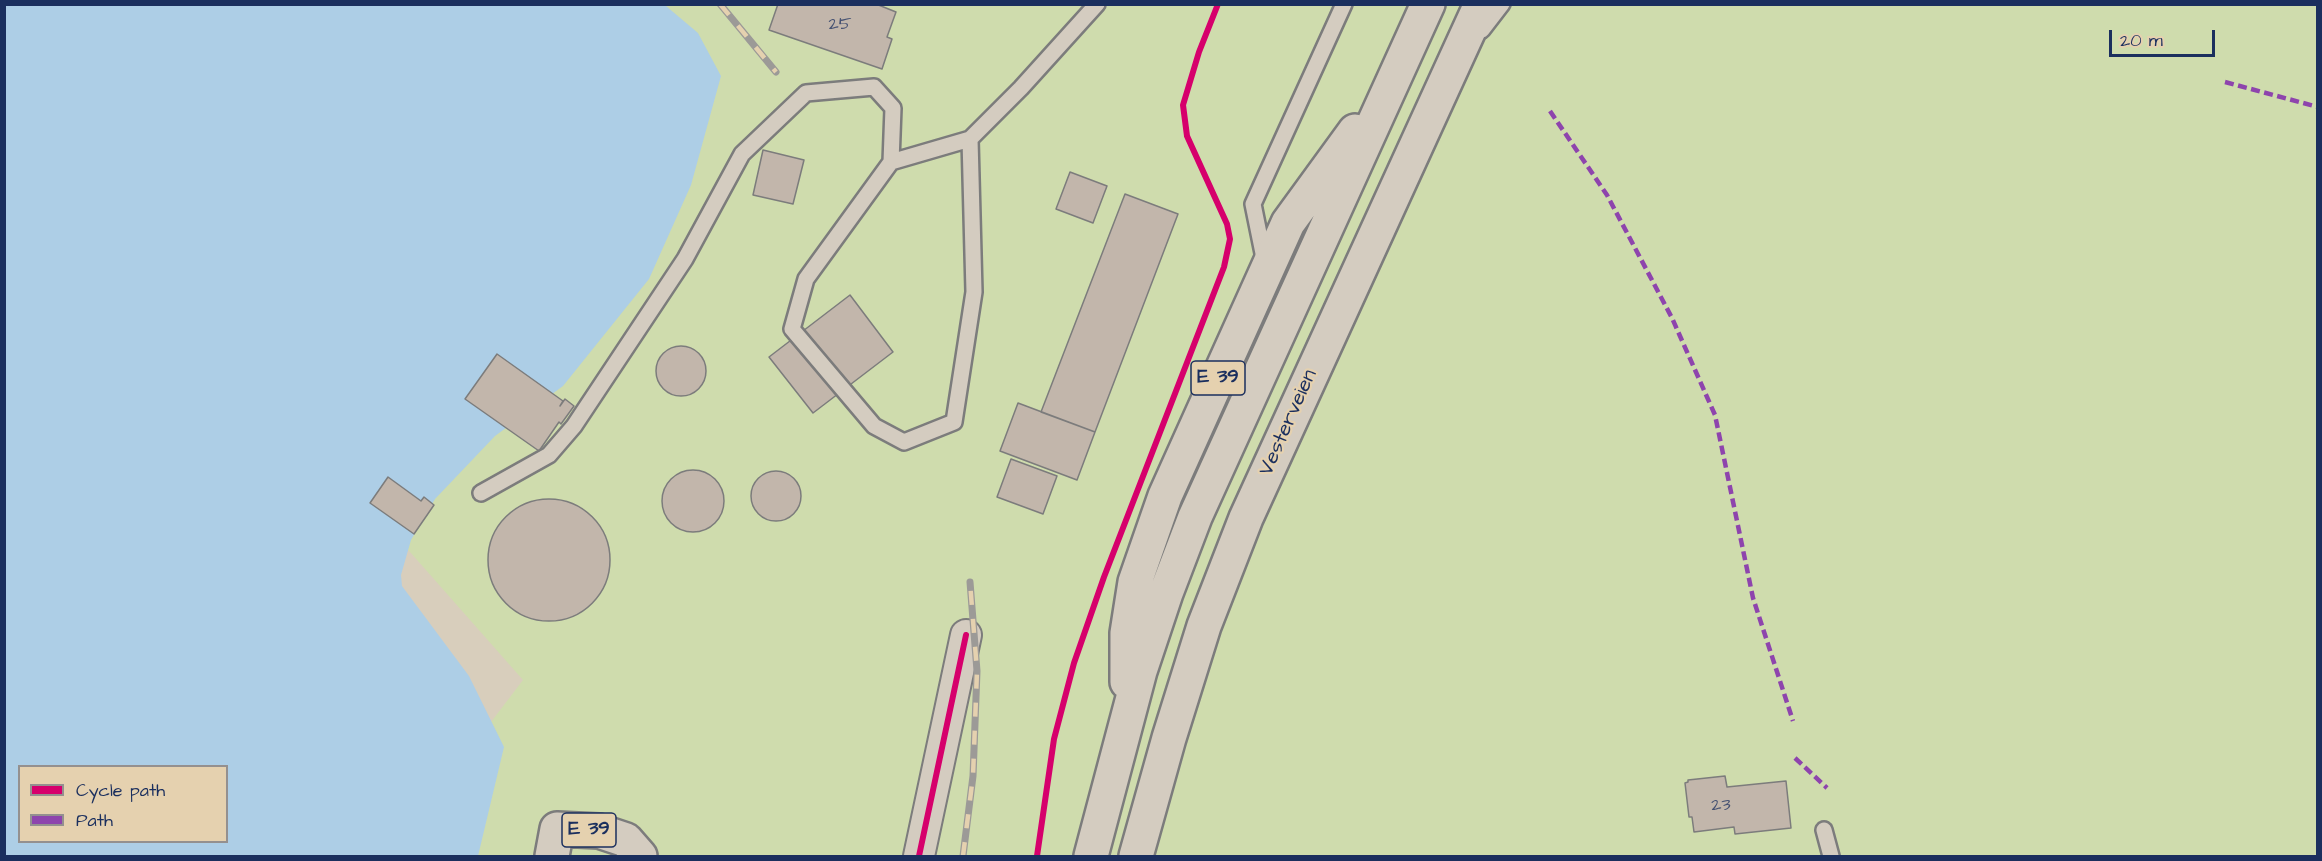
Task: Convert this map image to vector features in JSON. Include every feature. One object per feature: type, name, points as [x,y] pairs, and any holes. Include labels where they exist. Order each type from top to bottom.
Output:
[{"type":"highway","name":"E 39","points":[[1091,856],[1127,719],[1166,593],[1195,517],[1428,4]]},
{"type":"highway","name":"Vesterveien","points":[[1140,850],[1169,738],[1204,626],[1246,518],[1480,4]]},
{"type":"highway","name":"E 39","points":[[1127,719],[1127,633],[1135,582],[1165,496],[1288,223],[1398,71]]},
{"type":"highway","name":"E 39","points":[[552,856],[557,829],[598,831],[626,840],[640,856]]},
{"type":"street","points":[[919,856],[966,634]]},
{"type":"lane","points":[[891,162],[970,139],[1021,88],[1097,4]]},
{"type":"lane","points":[[1267,270],[1253,204],[1344,4]]},
{"type":"lane","points":[[1450,73],[1502,4]]},
{"type":"lane","points":[[481,493],[549,455],[574,426],[685,259],[742,154],[806,93],[874,87],[893,108],[891,162],[806,279],[792,329],[874,426],[904,442],[954,422],[974,292],[970,139]]},
{"type":"lane","points":[[1824,830],[1831,856]]},
{"type":"green space","points":[[655,5],[2317,5],[2317,856],[430,856],[475,743],[523,680],[380,518]]},
{"type":"water","points":[[660,4],[666,6],[698,33],[721,76],[691,185],[649,279],[563,386],[495,436],[435,499],[411,540],[401,575],[402,586],[469,676],[504,747],[478,856],[5,856],[5,5]]},
{"type":"building","points":[[778,4],[876,4],[896,12],[887,37],[892,39],[882,69],[769,30]]},
{"type":"building","points":[[763,150],[804,160],[793,204],[753,195]]},
{"type":"building","points":[[1070,172],[1107,186],[1093,223],[1056,209]]},
{"type":"building","points":[[1125,194],[1178,214],[1095,432],[1041,412]]},
{"type":"building","points":[[850,295],[893,352],[813,413],[769,357]]},
{"type":"building","points":[[681,346],[699,353],[706,371],[699,389],[681,396],[663,389],[656,371],[663,353]]},
{"type":"building","points":[[497,354],[563,401],[560,406],[565,399],[574,406],[561,424],[559,422],[539,451],[465,399]]},
{"type":"building","points":[[1018,403],[1095,432],[1077,480],[1000,451]]},
{"type":"building","points":[[1011,459],[1057,476],[1043,514],[997,497]]},
{"type":"building","points":[[687,470],[699,470],[715,479],[722,489],[724,501],[722,513],[715,523],[699,532],[687,532],[676,527],[667,518],[662,507],[662,495],[667,484],[676,475]]},
{"type":"building","points":[[771,471],[781,471],[794,478],[801,491],[801,501],[794,514],[781,521],[771,521],[762,517],[755,510],[751,501],[751,491],[755,482],[762,475]]},
{"type":"building","points":[[388,477],[421,501],[424,497],[434,505],[414,534],[370,503]]},
{"type":"building","points":[[549,499],[572,504],[592,517],[605,537],[610,560],[605,583],[592,603],[572,616],[549,621],[526,616],[506,603],[493,583],[488,560],[493,537],[506,517],[526,504]]},
{"type":"building","points":[[1725,776],[1727,787],[1786,781],[1791,828],[1735,834],[1734,827],[1694,832],[1692,817],[1689,817],[1685,783],[1688,780]]},
{"type":"railway","points":[[720,4],[776,72]]},
{"type":"railway","points":[[963,856],[973,776],[977,671],[970,582]]},
{"type":"marked path","points":[[2225,82],[2318,107]]},
{"type":"marked path","points":[[1550,111],[1607,195],[1672,318],[1715,415],[1753,598],[1793,721]]},
{"type":"marked path","points":[[1795,758],[1827,788]]},
{"type":"cycle path","points":[[1037,856],[1054,739],[1074,663],[1104,577],[1224,267],[1230,239],[1227,224],[1187,136],[1183,105],[1199,52],[1218,4]]},
{"type":"cycle path","points":[[919,856],[966,635]]}]
